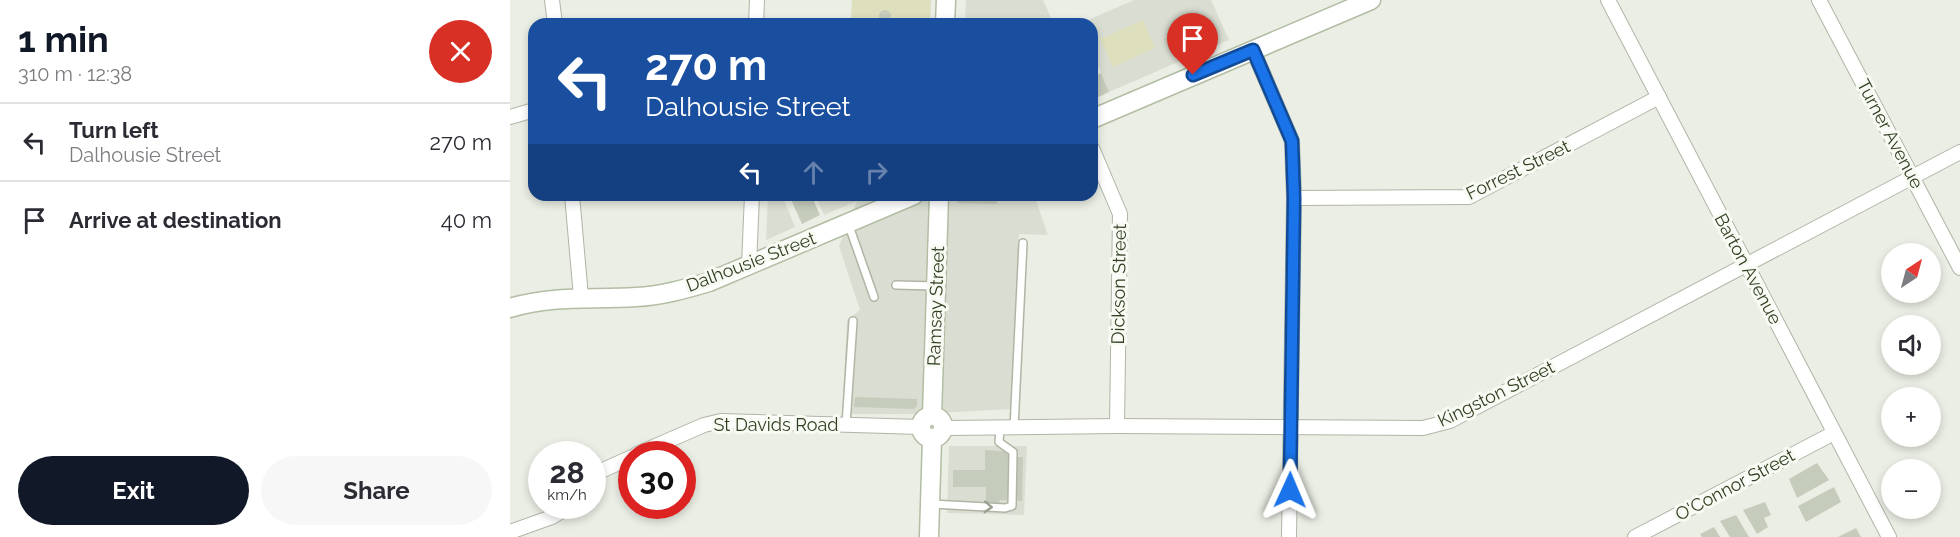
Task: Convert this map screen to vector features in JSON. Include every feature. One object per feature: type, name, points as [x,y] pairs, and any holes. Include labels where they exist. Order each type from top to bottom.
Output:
[{"type":"street","points":[[552,0],[554,18]]},
{"type":"street","points":[[756,18],[757,0]]},
{"type":"street","points":[[945,18],[946,0]]},
{"type":"street","points":[[1098,116],[1371,0]]},
{"type":"street","name":"Barton Avenue","points":[[1608,0],[1889,537]]},
{"type":"street","name":"Turner Avenue","points":[[1820,0],[1960,268]]},
{"type":"street","points":[[1253,50],[1292,141],[1294,198],[1289,537]]},
{"type":"street","name":"Forrest Street","points":[[1294,198],[1469,197],[1659,98]]},
{"type":"street","points":[[510,117],[528,112]]},
{"type":"street","name":"Kingston Street","points":[[932,428],[1117,426],[1423,428],[1450,421],[1960,152]]},
{"type":"street","name":"Dickson Street","points":[[1098,162],[1120,214],[1117,426]]},
{"type":"street","points":[[572,201],[580,297]]},
{"type":"street","points":[[749,265],[752,201]]},
{"type":"street","name":"Dalhousie Street","points":[[510,308],[547,300],[580,297],[618,298],[658,294],[709,282],[900,201]]},
{"type":"street","name":"Ramsay Street","points":[[929,537],[939,201]]},
{"type":"street","name":"St Davids Road","points":[[667,441],[704,425],[721,421],[932,428]]},
{"type":"street","name":"O'Connor Street","points":[[1635,537],[1834,433]]},
{"type":"street","points":[[510,532],[546,519]]},
{"type":"lane","points":[[848,223],[874,297]]},
{"type":"lane","points":[[930,504],[1005,508],[1012,506],[1013,452],[999,442],[1007,428],[1023,243]]},
{"type":"lane","points":[[896,285],[936,286]]},
{"type":"lane","points":[[846,425],[852,321]]},
{"type":"shaded area","points":[[966,0],[1043,0],[1051,18],[965,18]]},
{"type":"shaded area","points":[[1134,0],[1211,0],[1229,40],[1109,92],[1098,65],[1098,18],[1093,18]]},
{"type":"shaded area","points":[[768,201],[784,201],[795,227],[766,240]]},
{"type":"shaded area","points":[[818,201],[857,201],[824,215]]},
{"type":"shaded area","points":[[857,201],[1036,201],[1048,235],[1019,234],[1013,409],[916,414],[842,414],[847,320],[860,310],[839,246]]},
{"type":"shaded area","points":[[949,446],[1027,446],[1024,515],[947,513]]},
{"type":"green space","points":[[852,0],[931,0],[930,18],[851,18]]},
{"type":"green space","points":[[1143,20],[1155,48],[1113,67],[1100,39]]},
{"type":"building","points":[[883,10],[891,14],[891,18],[879,18]]},
{"type":"building","points":[[1101,73],[1109,92],[1098,97],[1098,74]]},
{"type":"building","points":[[792,201],[814,201],[820,215],[802,224]]},
{"type":"building","points":[[957,201],[997,201],[997,204],[957,203]]},
{"type":"building","points":[[855,397],[917,399],[917,406],[914,409],[854,407]]},
{"type":"building","points":[[985,450],[1016,452],[1016,457],[1023,457],[1022,501],[999,500],[1000,504],[986,504],[986,487],[953,487],[953,470],[985,470]]},
{"type":"building","points":[[1817,463],[1829,480],[1797,498],[1789,479]]},
{"type":"building","points":[[1834,487],[1841,502],[1806,522],[1798,506]]},
{"type":"building","points":[[1765,502],[1771,515],[1764,518],[1768,527],[1757,534],[1743,510]]},
{"type":"building","points":[[1736,515],[1749,537],[1730,537],[1720,521]]},
{"type":"building","points":[[1714,527],[1720,537],[1702,537],[1700,534]]},
{"type":"building","points":[[1856,528],[1861,537],[1838,537]]},
{"type":"route","points":[[1193,75],[1253,50],[1292,141],[1294,198],[1290,490]]}]
